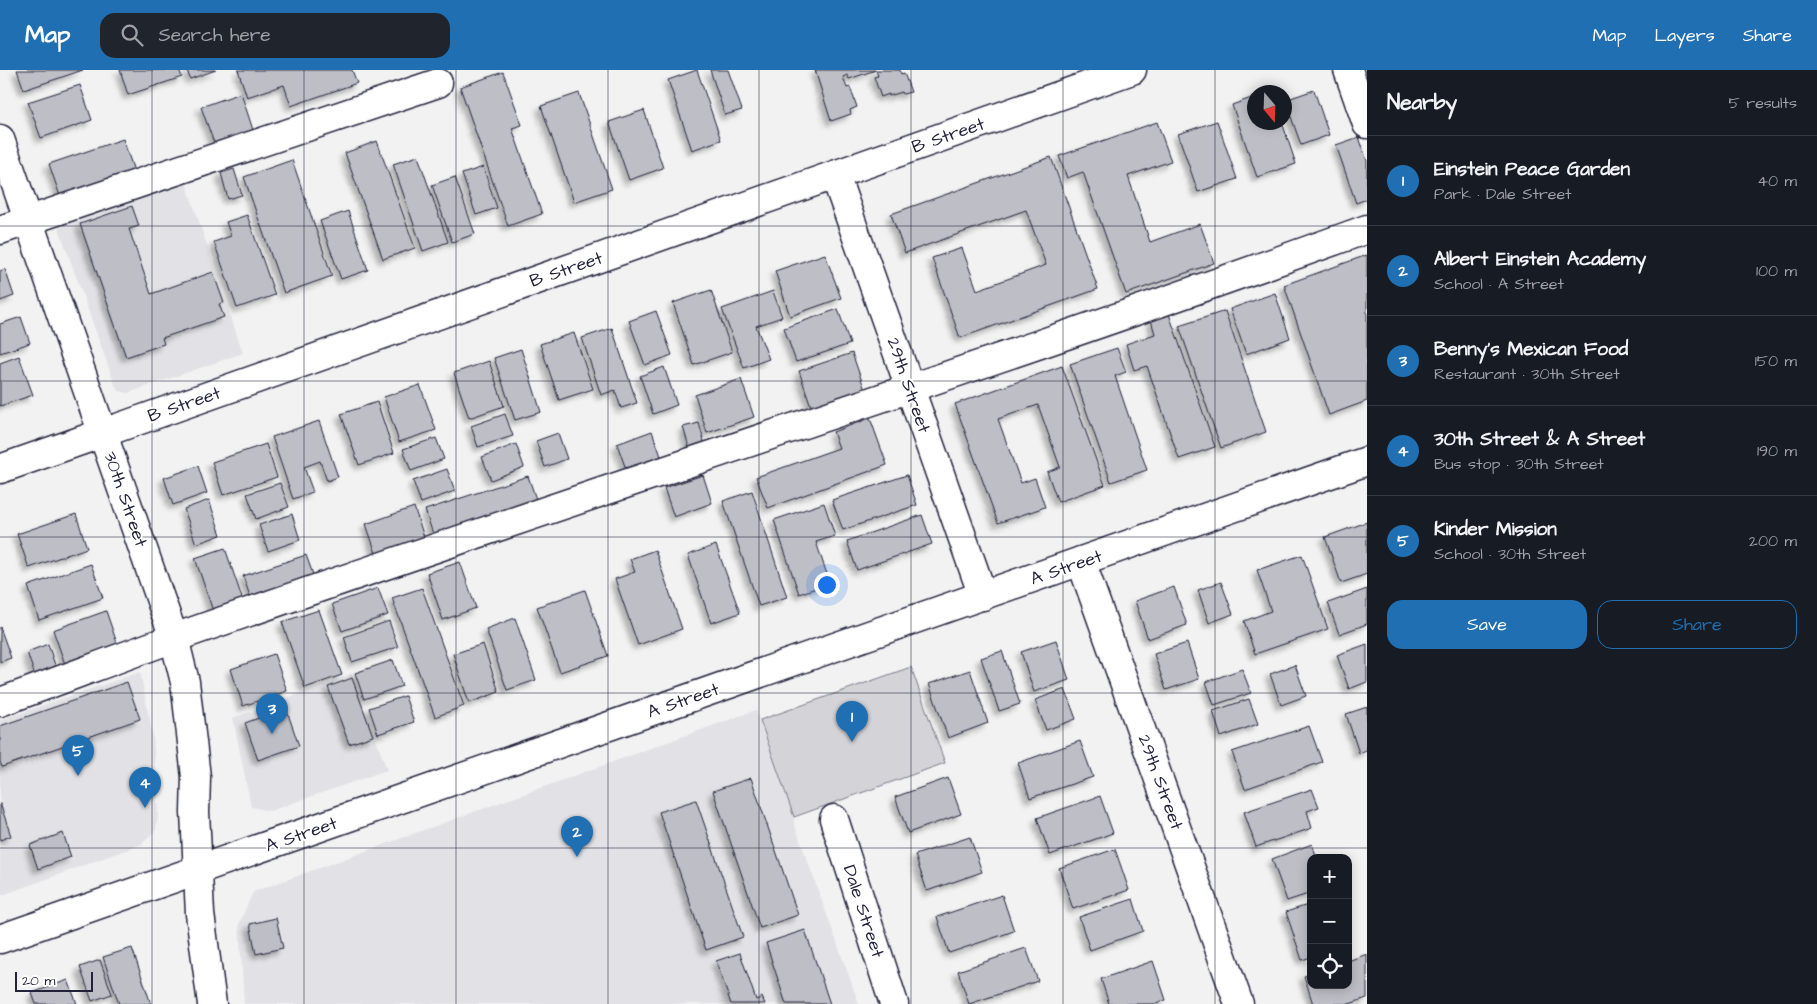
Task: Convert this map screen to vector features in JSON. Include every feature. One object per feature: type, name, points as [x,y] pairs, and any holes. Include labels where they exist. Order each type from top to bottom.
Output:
[{"type":"street","name":"B Street","points":[[0,469],[1132,70]]},
{"type":"street","points":[[1348,70],[1367,124]]},
{"type":"street","points":[[0,230],[438,83]]},
{"type":"street","name":"30th Street","points":[[0,139],[174,638],[185,682],[196,777],[194,812],[200,914],[212,1004]]},
{"type":"street","name":"29th Street","points":[[835,174],[983,596]]},
{"type":"street","points":[[0,702],[174,638],[910,389],[1367,229]]},
{"type":"street","name":"A Street","points":[[0,939],[1367,461]]},
{"type":"street","name":"29th Street","points":[[1081,561],[1240,1004]]},
{"type":"street","name":"Dale Street","points":[[834,819],[894,1004]]},
{"type":"shaded area","points":[[182,171],[243,353],[128,393],[119,391],[115,385],[53,212]]},
{"type":"shaded area","points":[[911,667],[945,763],[794,817],[760,720]]},
{"type":"shaded area","points":[[140,672],[153,737],[158,814],[156,830],[142,844],[0,896],[0,720]]},
{"type":"shaded area","points":[[352,674],[387,770],[270,811],[251,807],[233,718]]},
{"type":"shaded area","points":[[756,710],[859,1004],[244,1004],[239,924],[253,892]]},
{"type":"building","points":[[17,70],[83,70],[24,90]]},
{"type":"building","points":[[120,70],[179,70],[182,77],[128,95]]},
{"type":"building","points":[[187,70],[216,70],[190,79]]},
{"type":"building","points":[[238,70],[352,70],[357,83],[291,106],[284,85],[247,97]]},
{"type":"building","points":[[697,70],[721,140],[692,150],[668,80]]},
{"type":"building","points":[[710,70],[728,70],[742,110],[725,115]]},
{"type":"building","points":[[815,70],[876,70],[849,79],[847,75],[843,77],[847,88],[850,87],[857,107],[850,110],[851,114],[831,121]]},
{"type":"building","points":[[876,70],[900,70],[901,74],[904,73],[911,92],[903,94],[902,92],[889,96],[889,94],[881,97],[874,77],[878,76]]},
{"type":"building","points":[[503,72],[522,125],[512,128],[542,214],[508,226],[460,87]]},
{"type":"building","points":[[80,85],[92,120],[41,138],[28,102]]},
{"type":"building","points":[[1314,90],[1329,135],[1301,145],[1292,120],[1292,98]]},
{"type":"building","points":[[241,93],[253,130],[214,143],[201,107]]},
{"type":"building","points":[[579,93],[612,189],[574,202],[541,106]]},
{"type":"building","points":[[1247,100],[1247,130],[1285,130],[1296,164],[1257,177],[1232,105]]},
{"type":"building","points":[[644,110],[663,168],[629,180],[609,122]]},
{"type":"building","points":[[1217,121],[1237,179],[1198,192],[1178,134]]},
{"type":"building","points":[[1157,122],[1171,161],[1128,176],[1150,242],[1200,224],[1214,263],[1126,294],[1083,172],[1067,178],[1059,156]]},
{"type":"building","points":[[1359,137],[1367,161],[1367,199],[1356,203],[1336,145]]},
{"type":"building","points":[[123,139],[134,171],[60,196],[49,164]]},
{"type":"building","points":[[377,141],[415,248],[383,259],[345,153]]},
{"type":"building","points":[[418,156],[448,242],[423,251],[393,164]]},
{"type":"building","points":[[1051,157],[1098,289],[960,338],[932,258],[962,248],[977,290],[1046,265],[1026,210],[905,253],[891,214]]},
{"type":"building","points":[[292,160],[332,276],[284,293],[244,177]]},
{"type":"building","points":[[483,167],[497,208],[476,215],[462,174]]},
{"type":"building","points":[[234,169],[242,195],[228,199],[221,173]]},
{"type":"building","points":[[455,177],[475,234],[452,242],[432,185]]},
{"type":"building","points":[[132,206],[139,226],[129,229],[151,294],[213,272],[224,303],[219,304],[224,317],[162,338],[164,344],[126,357],[80,224]]},
{"type":"building","points":[[348,211],[368,270],[341,279],[320,221]]},
{"type":"building","points":[[247,215],[275,295],[237,308],[214,242],[231,236],[226,222]]},
{"type":"building","points":[[825,254],[841,298],[790,316],[775,271]]},
{"type":"building","points":[[1367,255],[1367,401],[1329,415],[1284,285]]},
{"type":"building","points":[[5,269],[14,296],[0,301],[0,271]]},
{"type":"building","points":[[711,290],[732,352],[694,365],[673,303]]},
{"type":"building","points":[[773,291],[782,317],[756,326],[769,359],[744,368],[722,309]]},
{"type":"building","points":[[1275,293],[1290,338],[1246,354],[1230,309]]},
{"type":"building","points":[[838,309],[850,344],[796,362],[784,328]]},
{"type":"building","points":[[656,311],[672,355],[645,365],[629,321]]},
{"type":"building","points":[[1225,311],[1266,432],[1221,448],[1179,326]]},
{"type":"building","points":[[1169,314],[1215,447],[1179,459],[1147,366],[1134,370],[1126,344],[1155,334],[1151,320]]},
{"type":"building","points":[[21,317],[30,343],[0,353],[0,324]]},
{"type":"building","points":[[612,328],[637,403],[621,408],[615,390],[601,395],[582,338]]},
{"type":"building","points":[[574,333],[593,389],[559,400],[540,344]]},
{"type":"building","points":[[1117,348],[1126,372],[1115,376],[1147,470],[1111,482],[1070,364]]},
{"type":"building","points":[[521,349],[541,412],[515,420],[494,358]]},
{"type":"building","points":[[852,353],[865,390],[812,409],[799,371]]},
{"type":"building","points":[[19,356],[33,395],[0,406],[0,363]]},
{"type":"building","points":[[489,361],[504,406],[469,418],[454,373]]},
{"type":"building","points":[[1062,366],[1105,485],[1058,502],[1047,472],[1060,467],[1038,405],[998,419],[1021,483],[1035,478],[1045,507],[998,523],[955,404]]},
{"type":"building","points":[[664,367],[677,405],[653,414],[640,376]]},
{"type":"building","points":[[741,379],[754,417],[707,433],[695,395]]},
{"type":"building","points":[[420,385],[436,430],[399,442],[384,397]]},
{"type":"building","points":[[377,402],[394,453],[359,465],[341,414]]},
{"type":"building","points":[[505,414],[513,436],[478,447],[471,426]]},
{"type":"building","points":[[870,418],[887,465],[768,508],[756,477],[839,448],[833,432]]},
{"type":"building","points":[[319,421],[338,477],[327,481],[320,461],[304,467],[313,492],[293,499],[272,437]]},
{"type":"building","points":[[699,423],[705,445],[690,450],[683,427]]},
{"type":"building","points":[[652,431],[662,459],[627,472],[617,444]]},
{"type":"building","points":[[558,433],[567,459],[545,467],[536,441]]},
{"type":"building","points":[[436,438],[444,459],[411,471],[403,449]]},
{"type":"building","points":[[266,444],[277,477],[223,495],[212,462]]},
{"type":"building","points":[[516,444],[524,467],[491,480],[482,457]]},
{"type":"building","points":[[198,466],[207,493],[173,505],[164,478]]},
{"type":"building","points":[[447,469],[455,491],[421,503],[413,481]]},
{"type":"building","points":[[703,475],[712,503],[674,517],[664,488]]},
{"type":"building","points":[[907,475],[917,505],[843,530],[832,500]]},
{"type":"building","points":[[528,476],[539,508],[436,543],[425,510]]},
{"type":"building","points":[[280,483],[289,507],[256,519],[247,494]]},
{"type":"building","points":[[752,491],[787,597],[759,606],[723,501]]},
{"type":"building","points":[[209,500],[221,535],[196,544],[184,509]]},
{"type":"building","points":[[824,503],[835,536],[816,542],[830,583],[799,594],[774,520]]},
{"type":"building","points":[[414,507],[426,543],[378,559],[366,524]]},
{"type":"building","points":[[76,514],[87,548],[29,568],[17,534]]},
{"type":"building","points":[[292,514],[300,540],[268,551],[259,525]]},
{"type":"building","points":[[922,515],[932,544],[857,570],[847,541]]},
{"type":"building","points":[[1367,522],[1367,574],[1341,583],[1325,537]]},
{"type":"building","points":[[716,545],[740,613],[711,623],[688,555]]},
{"type":"building","points":[[225,548],[244,604],[214,614],[195,558]]},
{"type":"building","points":[[655,550],[682,629],[638,645],[615,579],[635,572],[630,559]]},
{"type":"building","points":[[306,555],[315,580],[252,602],[243,576]]},
{"type":"building","points":[[1302,555],[1328,629],[1255,654],[1244,621],[1271,611],[1257,570]]},
{"type":"building","points":[[460,562],[476,608],[443,620],[427,573]]},
{"type":"building","points":[[91,564],[103,598],[39,620],[28,586]]},
{"type":"building","points":[[1221,582],[1233,614],[1209,623],[1198,590]]},
{"type":"building","points":[[1174,587],[1187,625],[1148,639],[1135,601]]},
{"type":"building","points":[[378,588],[388,615],[342,631],[332,604]]},
{"type":"building","points":[[422,588],[464,706],[435,717],[392,598]]},
{"type":"building","points":[[1367,589],[1367,624],[1339,634],[1328,603]]},
{"type":"building","points":[[585,590],[608,656],[560,672],[537,607]]},
{"type":"building","points":[[319,610],[342,675],[305,688],[282,622]]},
{"type":"building","points":[[106,611],[119,649],[66,667],[53,630]]},
{"type":"building","points":[[515,618],[536,680],[507,690],[486,629]]},
{"type":"building","points":[[389,621],[398,647],[352,662],[344,637]]},
{"type":"building","points":[[0,627],[11,658],[0,662]]},
{"type":"building","points":[[1056,640],[1069,680],[1034,692],[1021,652]]},
{"type":"building","points":[[1187,643],[1199,679],[1166,690],[1154,654]]},
{"type":"building","points":[[48,644],[56,668],[35,676],[27,652]]},
{"type":"building","points":[[483,644],[499,692],[469,703],[453,654]]},
{"type":"building","points":[[1367,644],[1367,682],[1349,689],[1337,655]]},
{"type":"building","points":[[1002,651],[1020,704],[999,711],[981,658]]},
{"type":"building","points":[[274,654],[287,691],[243,706],[231,669]]},
{"type":"building","points":[[393,660],[402,686],[364,699],[355,673]]},
{"type":"building","points":[[1295,665],[1306,696],[1281,705],[1270,674]]},
{"type":"building","points":[[1242,669],[1251,693],[1214,705],[1206,682]]},
{"type":"building","points":[[970,670],[988,723],[948,738],[929,684]]},
{"type":"building","points":[[352,678],[373,736],[349,744],[328,687]]},
{"type":"building","points":[[127,682],[140,719],[2,767],[0,762],[0,726]]},
{"type":"building","points":[[1065,689],[1076,719],[1046,730],[1035,700]]},
{"type":"building","points":[[405,696],[414,722],[378,734],[369,708]]},
{"type":"building","points":[[1249,699],[1258,724],[1221,737],[1213,711]]},
{"type":"building","points":[[1367,707],[1367,750],[1359,753],[1346,714]]},
{"type":"building","points":[[286,708],[299,746],[258,760],[245,723]]},
{"type":"building","points":[[1309,726],[1322,762],[1245,789],[1232,752]]},
{"type":"building","points":[[1080,741],[1093,777],[1030,798],[1018,763]]},
{"type":"building","points":[[751,778],[798,915],[760,928],[713,791]]},
{"type":"building","points":[[948,778],[961,814],[908,833],[895,797]]},
{"type":"building","points":[[1312,789],[1319,807],[1307,811],[1312,828],[1256,847],[1244,812]]},
{"type":"building","points":[[1100,796],[1113,833],[1050,855],[1037,818]]},
{"type":"building","points":[[696,800],[743,937],[706,950],[659,812]]},
{"type":"building","points":[[0,803],[11,836],[0,840]]},
{"type":"building","points":[[63,833],[71,857],[38,869],[30,845]]},
{"type":"building","points":[[970,837],[982,872],[927,891],[915,855]]},
{"type":"building","points":[[1312,844],[1316,854],[1307,854],[1307,894],[1287,901],[1272,859]]},
{"type":"building","points":[[1115,849],[1129,890],[1073,909],[1059,868]]},
{"type":"building","points":[[1002,895],[1014,931],[949,953],[937,917]]},
{"type":"building","points":[[1133,899],[1143,931],[1090,950],[1079,917]]},
{"type":"building","points":[[1307,905],[1307,958],[1302,960],[1286,912]]},
{"type":"building","points":[[276,918],[283,948],[256,954],[250,924]]},
{"type":"building","points":[[805,930],[830,1004],[786,1004],[766,943]]},
{"type":"building","points":[[132,948],[151,1004],[119,1004],[103,957]]},
{"type":"building","points":[[1026,948],[1038,981],[969,1004],[958,971]]},
{"type":"building","points":[[740,953],[756,1000],[762,997],[765,1004],[731,1004],[716,961]]},
{"type":"building","points":[[1367,954],[1367,998],[1349,1004],[1313,1004],[1308,989],[1352,989],[1352,960]]},
{"type":"building","points":[[100,960],[112,994],[92,1001],[80,967]]},
{"type":"building","points":[[1153,961],[1166,1000],[1156,1004],[1109,1004],[1101,979]]},
{"type":"building","points":[[68,980],[77,1004],[36,1004],[32,993]]},
{"type":"place","name":"Benny's Mexican Food","points":[[272,734]]},
{"type":"place","name":"Einstein Peace Garden","points":[[852,742]]},
{"type":"place","name":"Kinder Mission","points":[[78,776]]},
{"type":"place","name":"30th Street & A Street","points":[[145,808]]},
{"type":"place","name":"Albert Einstein Academy","points":[[577,857]]}]
